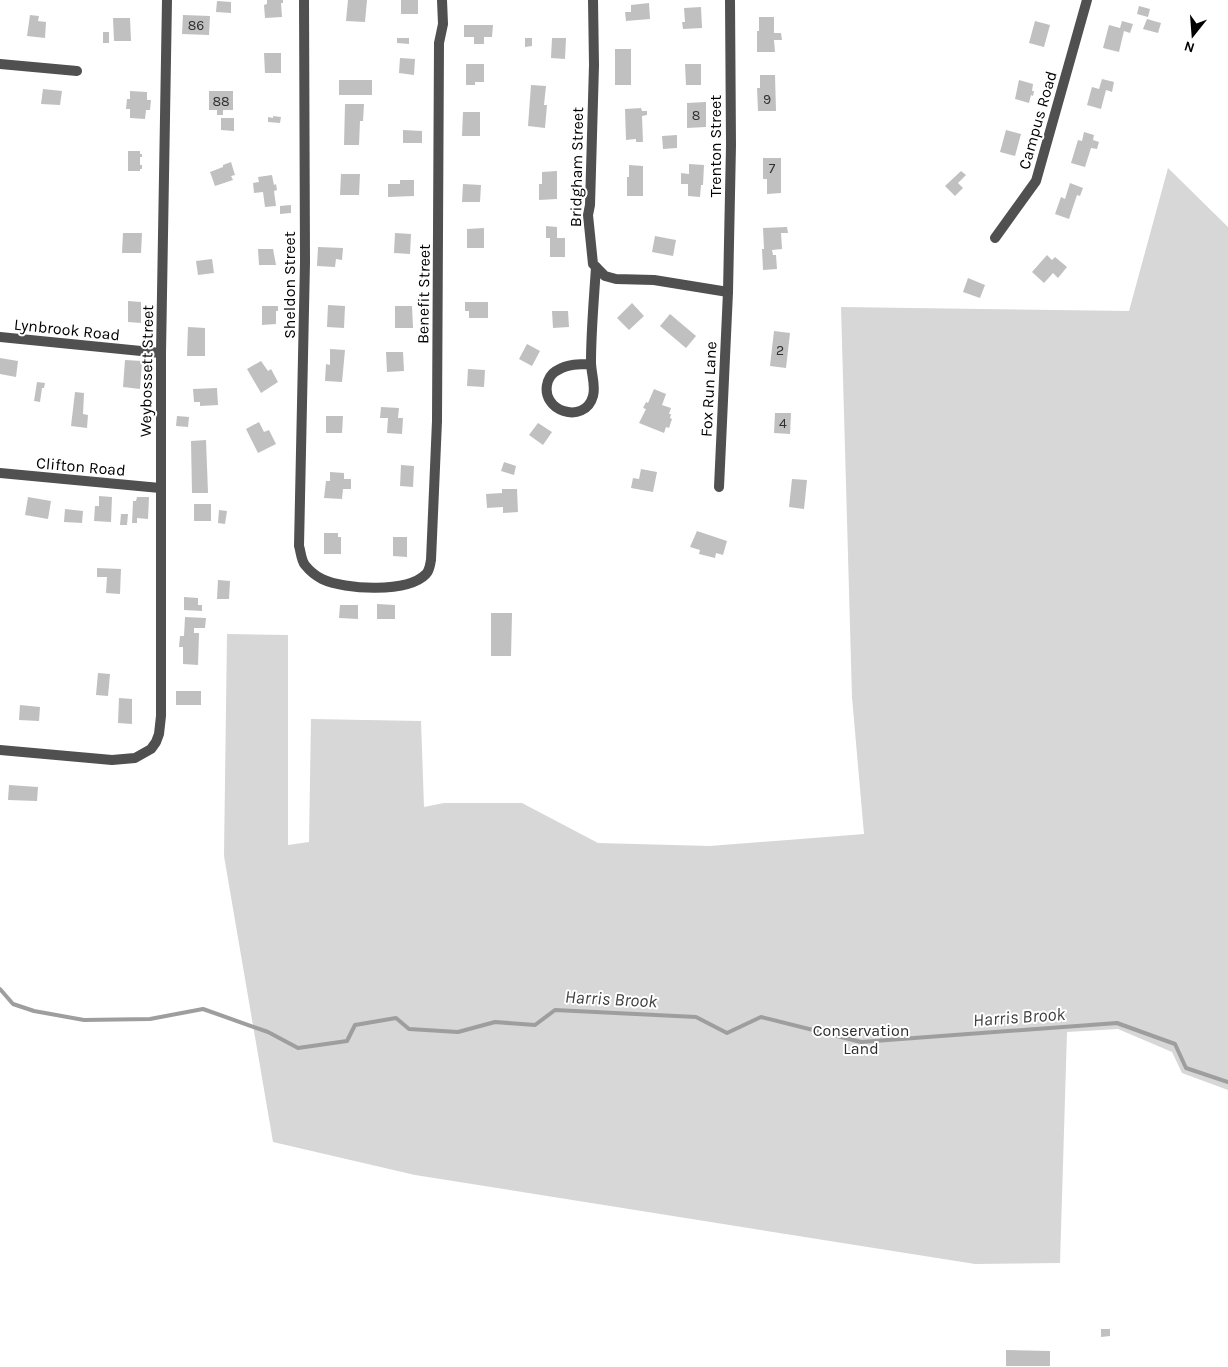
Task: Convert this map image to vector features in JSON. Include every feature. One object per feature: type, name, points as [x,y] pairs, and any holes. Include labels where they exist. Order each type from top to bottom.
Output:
[{"type":"street","name":"Weybossett Street","points":[[0,750],[125,760],[145,754],[152,749],[159,734],[161,716],[161,353],[167,0]]},
{"type":"street","name":"Sheldon Street","points":[[304,0],[305,262],[299,546],[303,562],[324,580],[346,586],[381,587],[407,585],[416,581]]},
{"type":"street","name":"Benefit Street","points":[[416,581],[429,570],[434,511],[437,421],[439,43],[442,24],[442,0]]},
{"type":"street","name":"Bridgham Street","points":[[591,364],[570,365],[553,373],[547,386],[547,396],[552,404],[568,413],[580,412],[589,406],[593,395],[594,383],[591,364],[596,267],[593,264],[588,215],[590,205],[594,65],[593,0]]},
{"type":"street","name":"Trenton Street","points":[[728,292],[731,145],[730,0]]},
{"type":"street","name":"Campus Road","points":[[995,238],[1036,181],[1087,0]]},
{"type":"street","points":[[0,64],[77,71]]},
{"type":"street","points":[[596,267],[605,276],[616,279],[654,280],[728,292]]},
{"type":"street","name":"Fox Run Lane","points":[[719,487],[728,292]]},
{"type":"street","name":"Lynbrook Road","points":[[0,338],[161,353]]},
{"type":"street","name":"Clifton Road","points":[[0,473],[160,488]]},
{"type":"green space","name":"Conservation Land","points":[[1168,168],[1228,227],[1228,1090],[1182,1073],[1172,1052],[1118,1029],[1067,1032],[1060,1263],[975,1264],[415,1175],[273,1142],[224,856],[227,634],[288,635],[288,845],[309,842],[311,719],[421,721],[424,807],[444,803],[522,803],[598,843],[710,846],[864,834],[852,697],[841,307],[1129,311]]},
{"type":"building","points":[[267,0],[283,0],[283,3],[281,3],[282,17],[265,18],[264,5],[267,4]]},
{"type":"building","points":[[348,0],[367,0],[365,22],[346,21]]},
{"type":"building","points":[[401,0],[418,0],[418,14],[401,14]]},
{"type":"building","points":[[217,1],[231,2],[231,13],[216,12]]},
{"type":"building","points":[[649,3],[650,19],[626,21],[625,12],[631,12],[631,5]]},
{"type":"building","points":[[1139,6],[1150,9],[1148,17],[1137,14]]},
{"type":"building","points":[[701,7],[702,28],[683,29],[682,22],[685,22],[684,8]]},
{"type":"building","points":[[30,15],[39,16],[38,21],[46,22],[45,38],[27,36]]},
{"type":"building","points":[[183,15],[210,16],[209,35],[182,34]]},
{"type":"building","points":[[759,17],[774,17],[774,33],[781,33],[782,40],[774,40],[775,52],[757,52]]},
{"type":"building","points":[[113,18],[130,18],[131,41],[114,41]]},
{"type":"building","points":[[1147,19],[1161,23],[1158,33],[1143,29]]},
{"type":"building","points":[[1035,21],[1050,25],[1044,47],[1029,43]]},
{"type":"building","points":[[1122,21],[1133,24],[1130,33],[1124,31],[1119,52],[1103,48],[1109,25],[1120,28]]},
{"type":"building","points":[[464,25],[493,25],[492,37],[484,37],[484,44],[474,44],[474,37],[464,37]]},
{"type":"building","points":[[103,32],[109,32],[109,43],[103,43]]},
{"type":"building","points":[[397,38],[409,38],[409,44],[397,43]]},
{"type":"building","points":[[525,38],[532,38],[532,46],[525,47]]},
{"type":"building","points":[[552,38],[566,38],[565,59],[551,58]]},
{"type":"building","points":[[615,49],[631,49],[631,85],[615,85]]},
{"type":"building","points":[[264,53],[281,53],[281,73],[265,73]]},
{"type":"building","points":[[400,58],[415,59],[414,75],[399,73]]},
{"type":"building","points":[[466,64],[484,64],[484,82],[466,85]]},
{"type":"building","points":[[685,64],[701,64],[701,85],[686,85]]},
{"type":"building","points":[[760,75],[775,75],[776,111],[758,111],[757,88],[760,88]]},
{"type":"building","points":[[1102,79],[1114,82],[1112,92],[1106,90],[1101,109],[1087,105],[1092,87],[1099,89]]},
{"type":"building","points":[[339,80],[372,80],[372,95],[339,95]]},
{"type":"building","points":[[1019,80],[1033,84],[1033,96],[1031,95],[1029,103],[1015,99]]},
{"type":"building","points":[[531,85],[546,86],[544,105],[547,105],[545,128],[528,126]]},
{"type":"building","points":[[43,89],[62,91],[60,105],[41,104]]},
{"type":"building","points":[[130,91],[147,92],[147,100],[151,100],[150,110],[146,110],[145,119],[130,118],[130,109],[126,109],[127,99],[130,99]]},
{"type":"building","points":[[209,91],[233,91],[233,110],[223,110],[223,115],[217,115],[217,110],[209,110]]},
{"type":"building","points":[[706,102],[706,127],[687,128],[687,103]]},
{"type":"building","points":[[345,104],[364,104],[363,121],[360,121],[359,145],[344,145]]},
{"type":"building","points":[[641,108],[642,111],[647,111],[647,115],[642,116],[643,142],[636,142],[636,139],[626,140],[625,109]]},
{"type":"building","points":[[463,112],[480,112],[480,136],[462,136]]},
{"type":"building","points":[[273,116],[281,117],[280,123],[268,122],[268,117],[273,118]]},
{"type":"building","points":[[221,118],[234,118],[234,131],[221,130]]},
{"type":"building","points":[[403,130],[422,131],[422,143],[403,143]]},
{"type":"building","points":[[1006,130],[1021,134],[1015,156],[1000,152]]},
{"type":"building","points":[[1084,132],[1094,135],[1093,140],[1099,142],[1097,149],[1091,148],[1085,167],[1071,163],[1078,140],[1082,141]]},
{"type":"building","points":[[677,135],[677,148],[663,149],[662,136]]},
{"type":"building","points":[[128,151],[140,151],[140,154],[142,154],[140,165],[142,165],[142,169],[140,171],[128,171]]},
{"type":"building","points":[[763,158],[781,158],[781,193],[767,194],[767,179],[763,179]]},
{"type":"building","points":[[231,162],[235,175],[231,176],[233,180],[215,186],[210,172]]},
{"type":"building","points":[[689,164],[704,165],[700,197],[688,196],[688,184],[681,184],[681,173],[689,174]]},
{"type":"building","points":[[629,165],[643,166],[643,196],[627,196]]},
{"type":"building","points":[[557,171],[557,199],[539,200],[539,184],[542,184],[542,172]]},
{"type":"building","points":[[961,171],[966,175],[958,183],[963,188],[955,196],[945,186]]},
{"type":"building","points":[[341,174],[360,174],[359,195],[340,195]]},
{"type":"building","points":[[272,175],[277,190],[274,191],[276,206],[265,207],[263,192],[254,193],[253,183],[259,182],[258,177]]},
{"type":"building","points":[[400,180],[414,180],[414,196],[388,197],[388,184],[400,184]]},
{"type":"building","points":[[1070,183],[1083,188],[1080,196],[1077,195],[1069,219],[1055,214],[1061,197],[1065,199]]},
{"type":"building","points":[[463,184],[481,185],[480,202],[462,202]]},
{"type":"building","points":[[291,205],[291,213],[280,214],[280,206]]},
{"type":"building","points":[[546,226],[557,227],[557,238],[565,238],[565,257],[550,257],[550,238],[546,238]]},
{"type":"building","points":[[787,227],[788,233],[781,233],[782,249],[772,250],[773,255],[776,255],[777,269],[763,270],[763,228]]},
{"type":"building","points":[[484,228],[484,248],[467,248],[467,229]]},
{"type":"building","points":[[123,233],[142,233],[141,253],[122,253]]},
{"type":"building","points":[[395,233],[411,234],[410,254],[394,253]]},
{"type":"building","points":[[655,236],[676,240],[673,256],[652,252]]},
{"type":"building","points":[[318,247],[343,248],[342,260],[336,259],[335,267],[317,266]]},
{"type":"building","points":[[258,249],[273,249],[276,265],[259,265]]},
{"type":"building","points":[[1047,255],[1052,260],[1055,257],[1067,267],[1058,278],[1053,273],[1044,283],[1032,272]]},
{"type":"building","points":[[212,259],[214,273],[198,275],[196,261]]},
{"type":"building","points":[[968,278],[985,285],[980,298],[963,292]]},
{"type":"building","points":[[128,301],[141,302],[141,323],[128,322]]},
{"type":"building","points":[[465,302],[488,302],[488,318],[469,318],[469,311],[465,311]]},
{"type":"building","points":[[632,303],[644,316],[629,330],[617,318]]},
{"type":"building","points":[[328,305],[345,306],[344,328],[327,327]]},
{"type":"building","points":[[262,306],[278,306],[276,324],[262,325]]},
{"type":"building","points":[[395,306],[412,306],[413,328],[395,328]]},
{"type":"building","points":[[552,311],[568,311],[569,327],[553,328]]},
{"type":"building","points":[[670,314],[696,336],[686,348],[660,326]]},
{"type":"building","points":[[188,327],[205,328],[205,356],[187,356]]},
{"type":"building","points":[[774,331],[790,333],[786,368],[770,366]]},
{"type":"building","points":[[527,344],[540,351],[532,366],[519,359]]},
{"type":"building","points":[[330,349],[345,350],[342,382],[325,381],[326,364],[330,365]]},
{"type":"building","points":[[386,352],[403,352],[404,371],[387,372]]},
{"type":"building","points":[[0,358],[18,361],[16,377],[0,374]]},
{"type":"building","points":[[125,360],[142,361],[140,389],[123,387]]},
{"type":"building","points":[[261,361],[268,371],[271,369],[278,382],[261,393],[247,369]]},
{"type":"building","points":[[468,369],[485,370],[484,387],[467,386]]},
{"type":"building","points":[[37,382],[45,383],[44,388],[42,388],[40,402],[34,401]]},
{"type":"building","points":[[217,388],[218,405],[200,406],[200,402],[194,402],[193,389]]},
{"type":"building","points":[[654,389],[666,394],[662,405],[671,408],[669,414],[671,414],[670,418],[672,419],[669,428],[666,427],[664,433],[639,423],[646,409],[643,408],[646,402],[648,403]]},
{"type":"building","points":[[75,392],[84,393],[83,414],[88,415],[87,428],[71,426]]},
{"type":"building","points":[[381,407],[399,408],[398,418],[403,418],[402,434],[387,433],[388,418],[380,418]]},
{"type":"building","points":[[775,413],[791,413],[790,434],[774,433]]},
{"type":"building","points":[[177,416],[189,417],[188,427],[176,426]]},
{"type":"building","points":[[326,416],[343,416],[342,433],[326,433]]},
{"type":"building","points":[[259,422],[264,432],[269,430],[276,444],[258,453],[246,429]]},
{"type":"building","points":[[538,423],[552,432],[543,445],[529,435]]},
{"type":"building","points":[[206,440],[208,493],[192,493],[191,441]]},
{"type":"building","points":[[504,462],[516,466],[514,475],[501,471]]},
{"type":"building","points":[[401,465],[414,466],[413,487],[400,486]]},
{"type":"building","points":[[641,469],[657,472],[653,492],[631,488],[633,478],[639,479]]},
{"type":"building","points":[[330,472],[344,473],[344,479],[351,479],[351,489],[343,489],[342,499],[324,498],[326,481],[330,481]]},
{"type":"building","points":[[792,479],[807,480],[804,509],[789,507]]},
{"type":"building","points":[[502,489],[517,489],[518,512],[503,513],[503,507],[487,508],[486,494],[502,493]]},
{"type":"building","points":[[99,496],[112,497],[111,522],[94,521],[95,506],[99,506]]},
{"type":"building","points":[[28,497],[51,501],[48,519],[25,515]]},
{"type":"building","points":[[137,497],[149,497],[148,519],[137,518],[137,523],[132,523],[133,501],[136,501]]},
{"type":"building","points":[[194,504],[211,504],[211,521],[194,521]]},
{"type":"building","points":[[65,509],[83,511],[82,523],[64,522]]},
{"type":"building","points":[[219,510],[227,511],[225,524],[218,523]]},
{"type":"building","points":[[121,514],[128,514],[127,525],[120,525]]},
{"type":"building","points":[[697,531],[727,541],[723,555],[716,553],[715,558],[699,554],[700,550],[690,547]]},
{"type":"building","points":[[324,533],[338,533],[338,537],[341,537],[341,554],[324,554]]},
{"type":"building","points":[[393,537],[407,537],[407,557],[393,556]]},
{"type":"building","points":[[97,568],[121,569],[120,594],[106,593],[107,577],[97,577]]},
{"type":"building","points":[[218,580],[230,581],[229,599],[217,599]]},
{"type":"building","points":[[184,597],[198,598],[198,605],[202,605],[202,611],[184,610]]},
{"type":"building","points":[[377,604],[395,605],[395,619],[377,619]]},
{"type":"building","points":[[340,605],[358,605],[358,619],[339,618]]},
{"type":"building","points":[[491,613],[512,613],[511,656],[491,656]]},
{"type":"building","points":[[185,617],[206,618],[205,628],[194,628],[194,633],[199,633],[198,665],[183,664],[183,647],[179,647],[180,636],[184,636]]},
{"type":"building","points":[[98,673],[110,674],[108,696],[96,695]]},
{"type":"building","points":[[176,691],[201,691],[201,705],[176,705]]},
{"type":"building","points":[[119,698],[132,699],[132,724],[118,723]]},
{"type":"building","points":[[20,705],[40,707],[39,721],[19,720]]},
{"type":"building","points":[[9,785],[38,787],[37,801],[8,800]]},
{"type":"building","points":[[1101,1329],[1110,1329],[1110,1336],[1101,1337]]},
{"type":"building","points":[[1006,1350],[1050,1351],[1050,1366],[1006,1366]]},
{"type":"waterway","name":"Harris Brook","points":[[0,989],[13,1004],[34,1011],[84,1020],[150,1019],[203,1009],[268,1032],[298,1048],[347,1041],[355,1025],[396,1018],[409,1029],[458,1032],[495,1022],[535,1025],[555,1010],[696,1017],[727,1033],[761,1017],[861,1042],[1117,1023],[1175,1044],[1186,1068],[1228,1082]]}]
